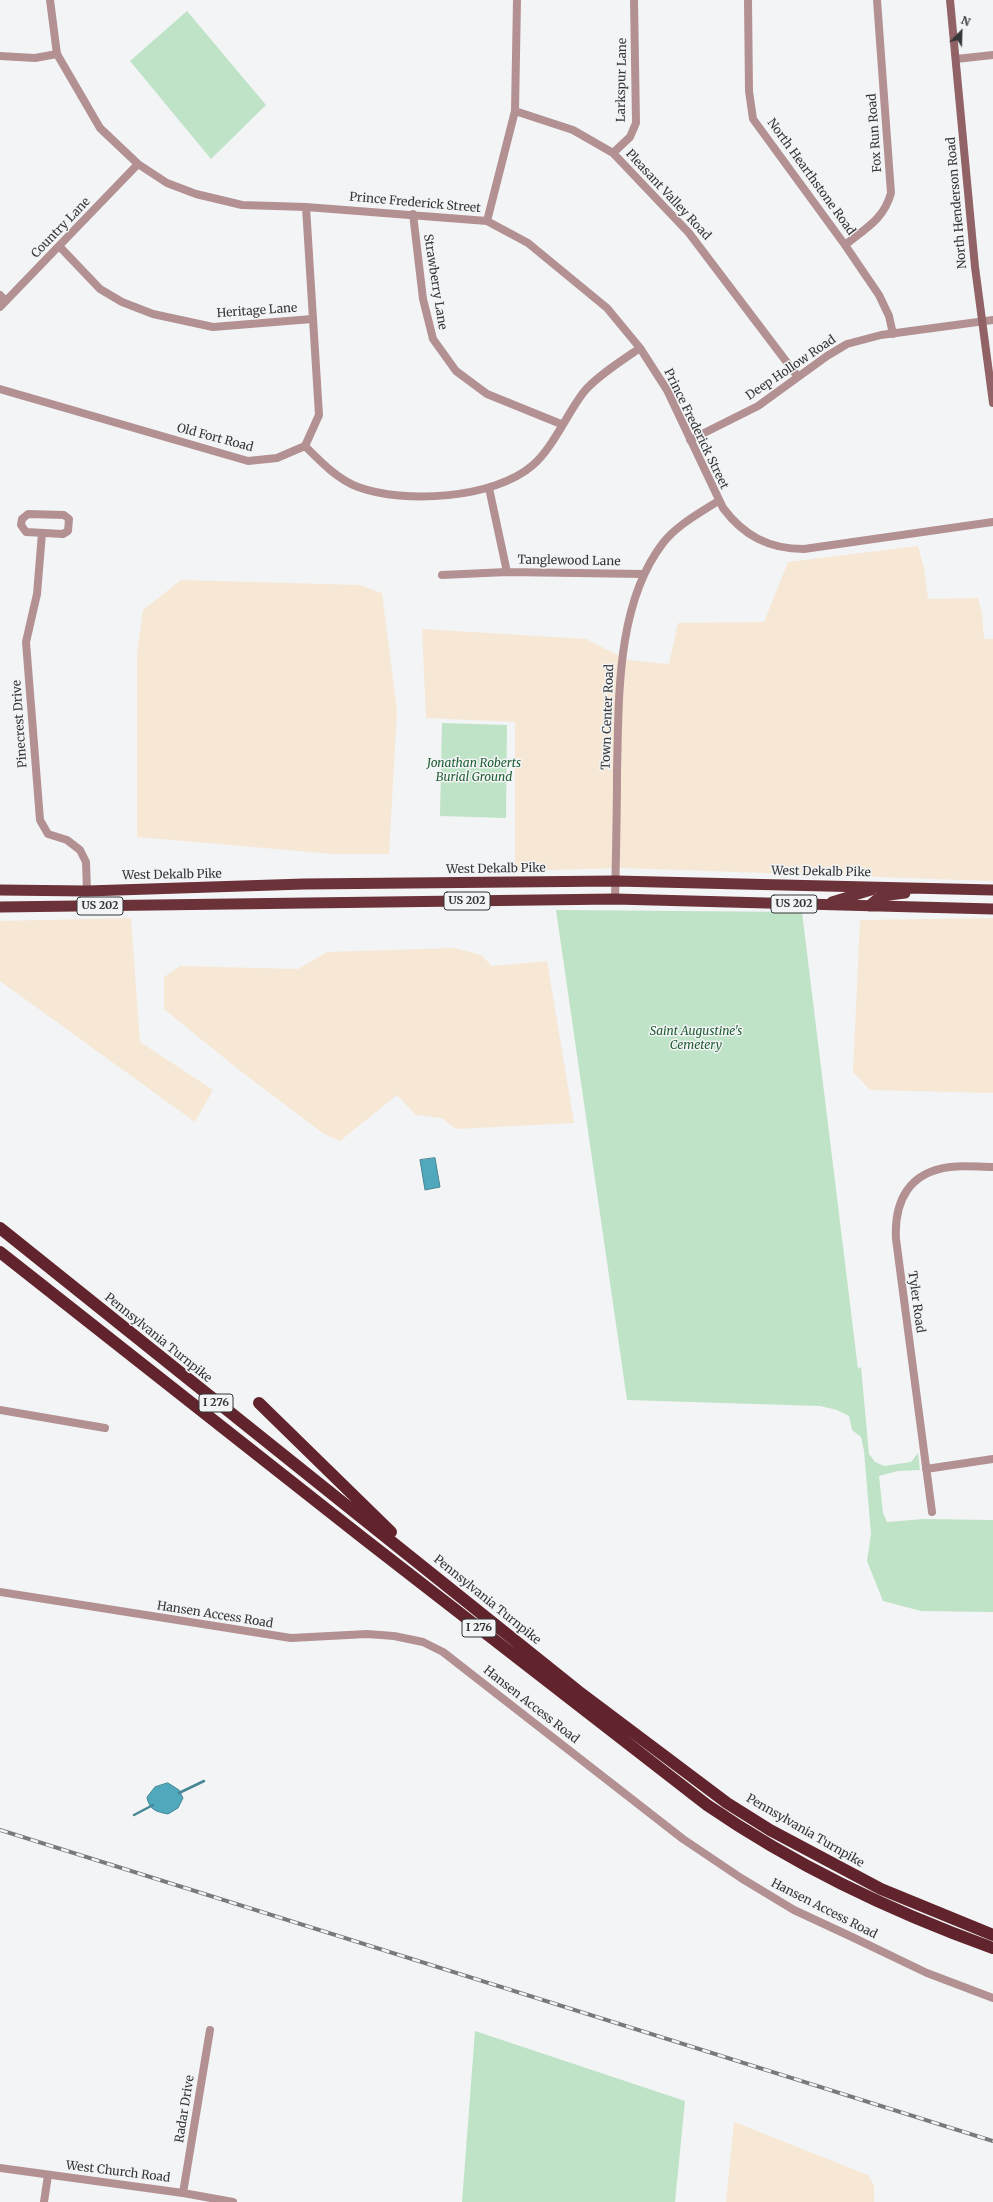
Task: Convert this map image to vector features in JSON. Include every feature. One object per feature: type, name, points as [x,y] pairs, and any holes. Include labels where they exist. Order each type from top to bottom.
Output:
[{"type":"highway","name":"West Dekalb Pike","points":[[0,890],[87,890],[304,884],[616,881],[879,886],[993,890]]},
{"type":"highway","points":[[826,904],[869,892],[879,886]]},
{"type":"highway","points":[[869,906],[881,896],[938,889]]},
{"type":"highway","name":"US 202","points":[[0,907],[615,899],[993,909]]},
{"type":"highway","name":"Pennsylvania Turnpike","points":[[0,1228],[578,1691],[727,1803],[764,1826],[881,1889],[993,1935]]},
{"type":"highway","name":"I 276","points":[[0,1252],[369,1543],[707,1805],[747,1832],[839,1884],[953,1934],[993,1948]]},
{"type":"highway","points":[[259,1403],[434,1575]]},
{"type":"main road","name":"North Henderson Road","points":[[950,0],[981,321],[993,403]]},
{"type":"street","name":"Prince Frederick Street","points":[[50,0],[57,54],[100,128],[138,164],[167,183],[196,194],[242,205],[306,207],[413,214],[487,221],[528,243],[567,273],[607,308],[640,348],[667,390],[718,500],[736,525],[754,538],[773,546],[793,549],[815,548],[993,522]]},
{"type":"street","points":[[487,221],[515,111],[517,0]]},
{"type":"street","name":"Larkspur Lane","points":[[613,153],[630,137],[636,123],[634,0]]},
{"type":"street","name":"North Hearthstone Road","points":[[748,0],[749,91],[753,119],[845,244],[879,295],[889,316],[893,334]]},
{"type":"street","name":"Fox Run Road","points":[[845,244],[879,218],[887,206],[891,193],[877,0]]},
{"type":"street","points":[[0,56],[35,58],[57,54]]},
{"type":"street","points":[[956,59],[993,55]]},
{"type":"street","name":"Pleasant Valley Road","points":[[515,111],[573,130],[613,153],[689,233],[798,377]]},
{"type":"street","name":"Country Lane","points":[[2,301],[60,247],[138,164]]},
{"type":"street","points":[[306,207],[319,415],[305,446],[332,471],[357,487],[385,494],[448,496],[488,488],[513,479],[533,465],[549,445],[561,424],[584,391],[640,348]]},
{"type":"street","name":"Strawberry Lane","points":[[413,214],[423,299],[432,339],[456,371],[487,394],[561,424]]},
{"type":"street","name":"Heritage Lane","points":[[60,247],[100,289],[122,302],[153,314],[213,327],[312,319]]},
{"type":"street","name":"Deep Hollow Road","points":[[690,440],[758,406],[827,356],[847,344],[869,337],[993,320]]},
{"type":"street","name":"Old Fort Road","points":[[0,389],[248,462],[277,458],[305,446]]},
{"type":"street","name":"Tanglewood Lane","points":[[488,488],[507,572],[643,574]]},
{"type":"street","name":"Town Center Road","points":[[615,899],[620,679],[631,617],[643,574],[664,542],[718,500]]},
{"type":"street","points":[[28,514],[64,515],[69,519],[68,530],[63,534],[42,533],[26,532],[21,525],[22,519],[28,514]]},
{"type":"street","name":"Pinecrest Drive","points":[[42,533],[37,594],[26,642],[40,820],[48,834],[67,840],[80,850],[86,862],[87,890]]},
{"type":"street","points":[[442,575],[507,572]]},
{"type":"street","name":"Tyler Road","points":[[932,1512],[896,1239],[897,1210],[902,1196],[924,1175],[950,1167],[993,1167]]},
{"type":"street","points":[[0,1410],[105,1428]]},
{"type":"street","points":[[926,1469],[993,1459]]},
{"type":"street","name":"Hansen Access Road","points":[[0,1592],[291,1638],[366,1634],[394,1636],[423,1642],[443,1652],[683,1839],[741,1878],[794,1910],[927,1973],[993,1998]]},
{"type":"street","name":"Radar Drive","points":[[184,2193],[210,2030]]},
{"type":"street","name":"West Church Road","points":[[0,2168],[184,2193],[233,2202]]},
{"type":"street","points":[[44,2202],[48,2175]]},
{"type":"shaded area","points":[[918,546],[924,568],[928,599],[978,598],[982,614],[984,639],[993,639],[993,881],[622,868],[515,871],[515,722],[426,718],[422,629],[586,639],[627,660],[669,664],[678,623],[764,622],[788,562]]},
{"type":"shaded area","points":[[181,580],[359,585],[382,593],[397,711],[389,854],[334,854],[137,837],[137,653],[143,610]]},
{"type":"shaded area","points":[[131,918],[140,1042],[213,1090],[195,1122],[0,981],[0,921]]},
{"type":"shaded area","points":[[993,918],[993,1093],[870,1090],[853,1072],[860,920]]},
{"type":"shaded area","points":[[455,948],[481,955],[492,966],[547,961],[574,1123],[456,1129],[442,1118],[416,1115],[397,1095],[340,1141],[324,1134],[234,1066],[164,1009],[164,977],[180,966],[298,969],[327,952]]},
{"type":"shaded area","points":[[734,2122],[868,2175],[874,2185],[874,2202],[726,2202]]},
{"type":"green space","points":[[187,11],[266,105],[211,159],[130,61]]},
{"type":"green space","name":"Jonathan Roberts Burial Ground","points":[[442,723],[507,725],[506,818],[440,816]]},
{"type":"green space","name":"Saint Augustine's Cemetery","points":[[556,910],[802,912],[858,1369],[861,1367],[869,1454],[875,1462],[884,1466],[911,1462],[918,1453],[920,1470],[898,1471],[879,1476],[883,1513],[887,1522],[924,1519],[993,1520],[993,1612],[921,1611],[883,1601],[867,1561],[871,1534],[864,1451],[861,1437],[852,1430],[849,1416],[837,1410],[820,1406],[627,1400]]},
{"type":"green space","points":[[475,2031],[685,2101],[675,2202],[462,2202]]},
{"type":"water","points":[[435,1158],[440,1187],[425,1190],[420,1160]]},
{"type":"water","points":[[168,1783],[179,1790],[183,1798],[178,1808],[168,1814],[154,1810],[147,1797],[155,1787]]},
{"type":"waterway","points":[[179,1793],[204,1781]]},
{"type":"waterway","points":[[134,1815],[153,1805]]},
{"type":"railway","points":[[0,1830],[993,2141]]}]
